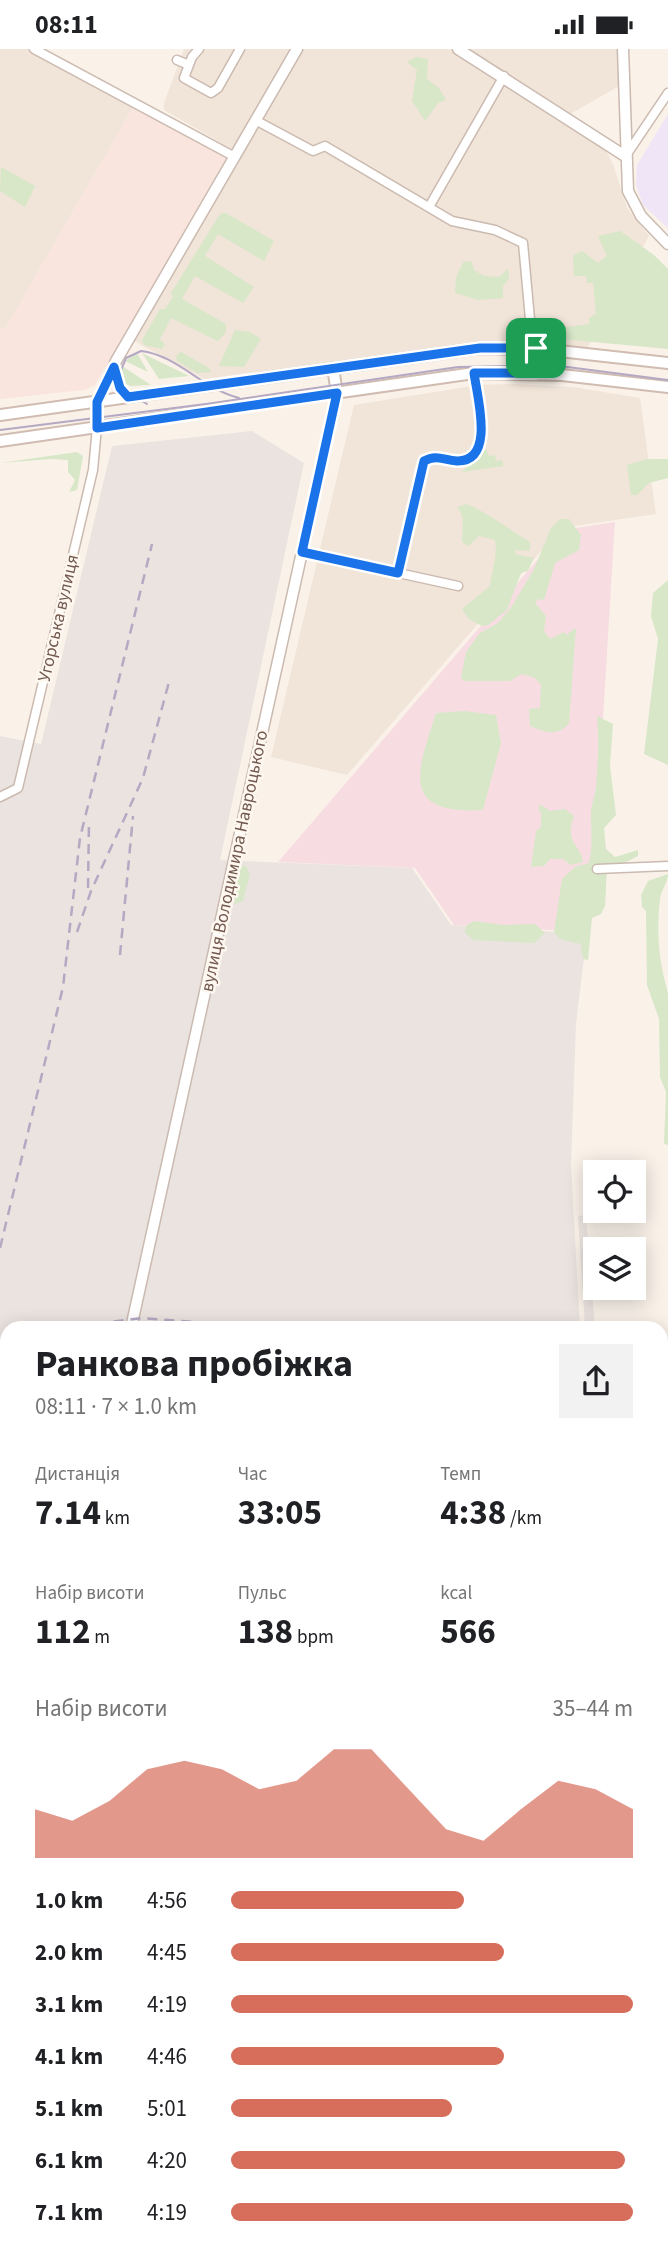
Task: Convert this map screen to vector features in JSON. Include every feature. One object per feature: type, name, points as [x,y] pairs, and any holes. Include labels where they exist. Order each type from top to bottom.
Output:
[{"type":"main road","points":[[0,415],[480,348],[536,348],[668,363]]},
{"type":"main road","points":[[536,348],[536,373]]},
{"type":"main road","points":[[333,368],[337,393]]},
{"type":"main road","points":[[0,441],[474,373],[536,373],[668,387]]},
{"type":"main road","points":[[97,402],[97,428]]},
{"type":"street","points":[[34,49],[235,157]]},
{"type":"street","points":[[199,49],[189,65],[186,80],[211,93],[218,88],[240,49]]},
{"type":"street","points":[[97,402],[114,367],[297,49]]},
{"type":"street","points":[[458,49],[625,156]]},
{"type":"street","points":[[623,49],[628,191],[633,204],[668,244]]},
{"type":"street","points":[[177,60],[189,65]]},
{"type":"street","points":[[429,207],[504,76]]},
{"type":"street","points":[[625,156],[668,93]]},
{"type":"street","points":[[257,121],[313,151],[324,146],[452,221],[495,230],[523,243],[532,341],[536,348]]},
{"type":"street","points":[[114,367],[120,388],[128,397]]},
{"type":"street","points":[[398,573],[424,461],[432,457],[459,461],[466,459],[476,451],[481,441],[474,373]]},
{"type":"street","name":"вулиця Володимира Навроцького","points":[[133,1321],[337,393]]},
{"type":"street","name":"Угорська вулиця","points":[[0,797],[18,788],[93,470],[97,428]]},
{"type":"street","points":[[302,552],[458,586]]},
{"type":"street","points":[[597,869],[668,866]]},
{"type":"shaded area","points":[[0,49],[29,49],[135,104],[5,329],[0,328]]},
{"type":"shaded area","points":[[184,49],[291,49],[232,149],[164,110],[164,103]]},
{"type":"shaded area","points":[[301,49],[449,49],[604,146],[627,208],[649,236],[586,350],[544,344],[480,346],[210,382],[132,340]]},
{"type":"shaded area","points":[[465,49],[620,49],[621,85],[570,114]]},
{"type":"shaded area","points":[[135,104],[227,156],[95,385],[84,390],[0,399],[0,328],[5,329]]},
{"type":"shaded area","points":[[668,114],[668,228],[643,205],[636,185],[637,165]]},
{"type":"shaded area","points":[[478,385],[573,387],[640,398],[656,514],[561,528],[347,775],[271,757],[354,405]]},
{"type":"shaded area","points":[[252,431],[304,463],[220,860],[412,868],[451,925],[587,934],[576,1024],[571,1165],[580,1321],[0,1321],[0,736],[41,744],[112,446]]},
{"type":"shaded area","points":[[615,522],[590,932],[454,925],[415,868],[278,862],[563,530]]},
{"type":"shaded area","points":[[583,1215],[588,1237],[583,1237],[583,1296],[578,1216]]},
{"type":"shaded area","points":[[583,1300],[593,1300],[594,1321],[585,1321]]},
{"type":"green space","points":[[416,57],[428,59],[427,79],[439,88],[446,100],[438,103],[425,121],[412,101],[417,70],[407,62]]},
{"type":"green space","points":[[1,167],[35,186],[25,207],[0,191]]},
{"type":"green space","points":[[226,213],[274,241],[264,261],[218,234],[205,256],[254,287],[243,303],[195,276],[182,299],[226,324],[226,332],[218,341],[171,318],[160,339],[165,344],[162,349],[144,345],[142,340],[160,309],[165,309],[173,297],[171,293],[220,214]]},
{"type":"green space","points":[[620,231],[654,255],[668,269],[668,349],[540,337],[537,331],[589,324],[589,318],[596,314],[593,283],[587,283],[586,276],[574,276],[573,256],[582,251],[598,263],[607,256],[598,236]]},
{"type":"green space","points":[[464,261],[472,262],[474,270],[484,276],[499,277],[508,269],[509,279],[503,286],[503,298],[478,300],[455,293],[456,277]]},
{"type":"green space","points":[[235,330],[250,332],[261,339],[244,367],[219,366]]},
{"type":"green space","points":[[181,352],[209,368],[211,372],[197,373],[177,361],[176,356]]},
{"type":"green space","points":[[137,353],[148,372],[125,361]]},
{"type":"green space","points":[[142,353],[189,376],[159,379]]},
{"type":"green space","points":[[122,366],[150,385],[131,386],[123,383],[120,375]]},
{"type":"green space","points":[[486,449],[489,456],[495,455],[496,461],[502,460],[503,466],[462,472]]},
{"type":"green space","points":[[77,452],[83,456],[77,490],[69,492],[75,480],[68,472],[68,460],[0,463]]},
{"type":"green space","points":[[647,459],[668,459],[668,478],[649,483],[637,495],[631,495],[627,465]]},
{"type":"green space","points":[[466,504],[530,542],[530,551],[515,550],[515,554],[534,558],[528,571],[521,573],[507,610],[488,625],[482,626],[469,619],[462,609],[490,586],[496,545],[495,540],[479,536],[468,546],[462,542],[463,518],[458,507]]},
{"type":"green space","points":[[560,519],[569,519],[581,535],[579,550],[555,563],[544,600],[538,599],[535,603],[546,616],[544,631],[550,639],[564,632],[566,635],[576,628],[569,723],[560,730],[550,732],[530,726],[529,709],[540,708],[541,685],[535,678],[522,674],[510,681],[465,681],[461,678],[466,652],[480,633],[498,623],[512,606],[534,569],[551,528]]},
{"type":"green space","points":[[668,580],[668,765],[644,754],[658,639],[651,616],[653,593]]},
{"type":"green space","points":[[464,711],[496,715],[501,743],[483,810],[456,810],[437,805],[426,797],[421,785],[424,753],[436,713]]},
{"type":"green space","points":[[597,716],[613,724],[610,766],[616,815],[604,828],[606,849],[615,857],[638,850],[638,856],[619,866],[607,868],[605,906],[601,914],[592,918],[588,960],[583,959],[581,944],[560,939],[554,932],[562,879],[575,867],[589,863],[591,811],[597,769]]},
{"type":"green space","points":[[540,804],[550,811],[565,809],[574,816],[571,825],[572,838],[583,862],[571,865],[563,859],[550,859],[544,866],[531,867],[536,831],[541,827],[541,810],[538,813]]},
{"type":"green space","points":[[245,865],[250,874],[243,901],[235,904],[233,899],[239,867]]},
{"type":"green space","points":[[668,874],[661,896],[658,935],[668,993],[668,1145],[664,1144],[666,1092],[660,1077],[659,1019],[647,985],[646,911],[642,907],[641,895],[648,881]]},
{"type":"green space","points":[[474,921],[504,925],[535,924],[545,933],[534,943],[474,940],[465,933],[466,926]]},
{"type":"tram line","points":[[147,404],[128,393],[119,375],[126,358],[141,351],[167,359],[214,388],[239,398]]},
{"type":"tram line","points":[[0,430],[206,404],[458,367],[552,365],[668,380]]},
{"type":"railway","points":[[0,1248],[63,987],[80,838],[152,544]]},
{"type":"railway","points":[[77,932],[91,891],[143,778],[169,682]]},
{"type":"railway","points":[[120,955],[133,816]]},
{"type":"railway","points":[[88,888],[89,822]]},
{"type":"railway","points":[[118,1321],[142,1318],[182,1321]]},
{"type":"route","points":[[480,348],[536,348],[536,373],[474,373],[481,441],[476,451],[466,459],[459,461],[432,457],[424,461],[398,573],[302,552],[337,393],[97,428],[97,402],[114,367],[120,388],[128,397],[429,354],[480,348]]}]
